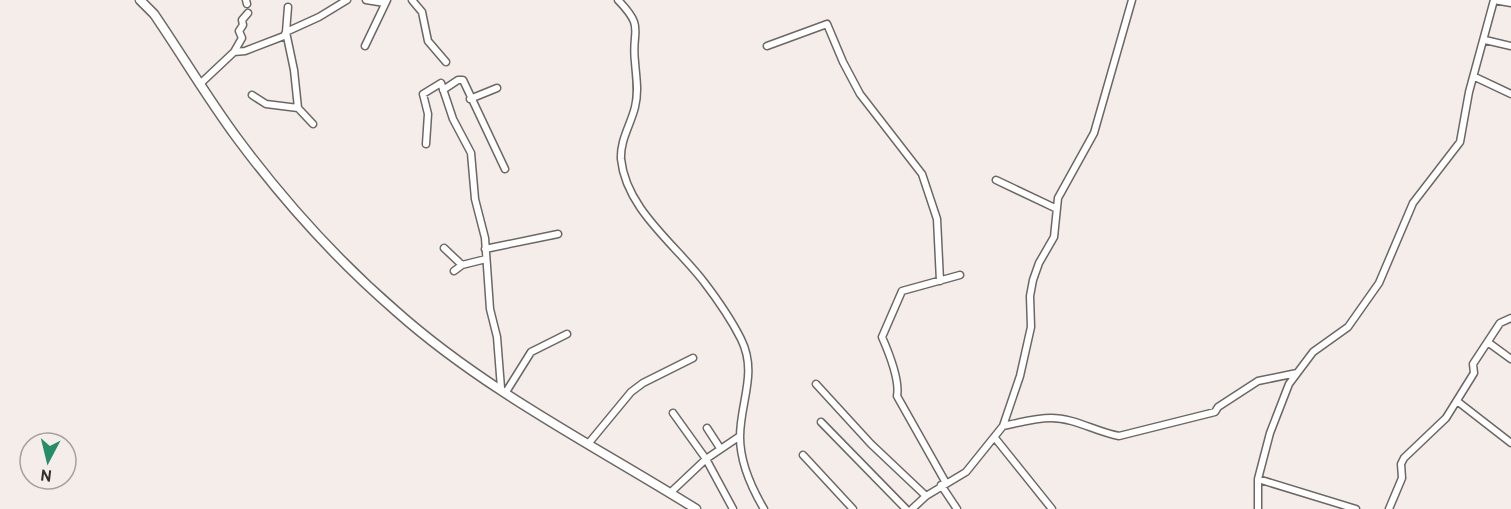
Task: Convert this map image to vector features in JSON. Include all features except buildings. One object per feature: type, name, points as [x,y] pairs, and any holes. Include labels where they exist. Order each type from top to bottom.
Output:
[{"type":"main road","points":[[140,0],[154,14],[236,137],[264,172],[344,260],[396,312],[437,345],[503,390],[696,509]]},
{"type":"street","points":[[234,52],[245,51],[284,36],[286,32],[319,17],[347,0]]},
{"type":"street","points":[[366,0],[386,2],[366,46]]},
{"type":"street","points":[[412,0],[422,12],[428,41],[446,62]]},
{"type":"street","points":[[618,0],[631,13],[638,28],[634,62],[638,74],[635,107],[623,139],[621,158],[627,185],[649,219],[703,281],[741,339],[749,361],[749,379],[740,435],[742,461],[764,509]]},
{"type":"street","points":[[912,509],[926,496],[966,472],[1003,426],[1020,376],[1030,327],[1030,296],[1033,280],[1039,263],[1054,237],[1055,208],[1058,198],[1094,133],[1132,0]]},
{"type":"street","points":[[1258,509],[1257,479],[1270,433],[1289,384],[1313,352],[1348,327],[1379,283],[1413,203],[1460,142],[1494,0],[1511,3]]},
{"type":"street","points":[[288,7],[286,32],[294,70],[298,108],[313,124]]},
{"type":"street","points":[[201,82],[234,52],[242,38],[239,31],[243,25],[241,22],[248,13]]},
{"type":"street","points":[[767,46],[827,24],[860,94],[922,174],[937,219],[940,281]]},
{"type":"street","points":[[1485,40],[1511,46]]},
{"type":"street","points":[[1475,77],[1511,94]]},
{"type":"street","points":[[443,90],[461,79],[505,169]]},
{"type":"street","points":[[426,144],[428,114],[423,94],[441,83],[453,119],[471,153],[475,199],[485,249],[490,309],[497,337],[503,390]]},
{"type":"street","points":[[470,99],[497,88]]},
{"type":"street","points":[[252,95],[266,104],[298,108]]},
{"type":"street","points":[[996,180],[1055,208]]},
{"type":"street","points":[[485,249],[558,234]]},
{"type":"street","points":[[444,248],[462,265]]},
{"type":"street","points":[[454,271],[462,265],[486,259]]},
{"type":"street","points":[[957,509],[897,396],[899,385],[893,373],[892,359],[882,337],[902,291],[960,275]]},
{"type":"street","points":[[1389,509],[1402,478],[1401,464],[1404,458],[1446,418],[1474,374],[1473,364],[1489,343],[1500,323],[1511,318]]},
{"type":"street","points":[[503,390],[531,352],[567,334]]},
{"type":"street","points":[[1489,343],[1511,359]]},
{"type":"street","points":[[588,444],[632,392],[643,383],[693,358]]},
{"type":"street","points":[[1003,426],[1051,418],[1091,426],[1105,434],[1119,436],[1215,412],[1218,407],[1258,381],[1297,374]]},
{"type":"street","points":[[816,384],[871,444],[926,496]]},
{"type":"street","points":[[1457,400],[1511,443]]},
{"type":"street","points":[[673,413],[706,459],[732,509]]},
{"type":"street","points":[[821,422],[906,509]]},
{"type":"street","points":[[707,428],[720,448]]},
{"type":"street","points":[[670,493],[706,459],[740,435]]},
{"type":"street","points":[[995,438],[1052,509]]},
{"type":"street","points":[[803,455],[854,509]]},
{"type":"street","points":[[1257,479],[1356,509]]}]
